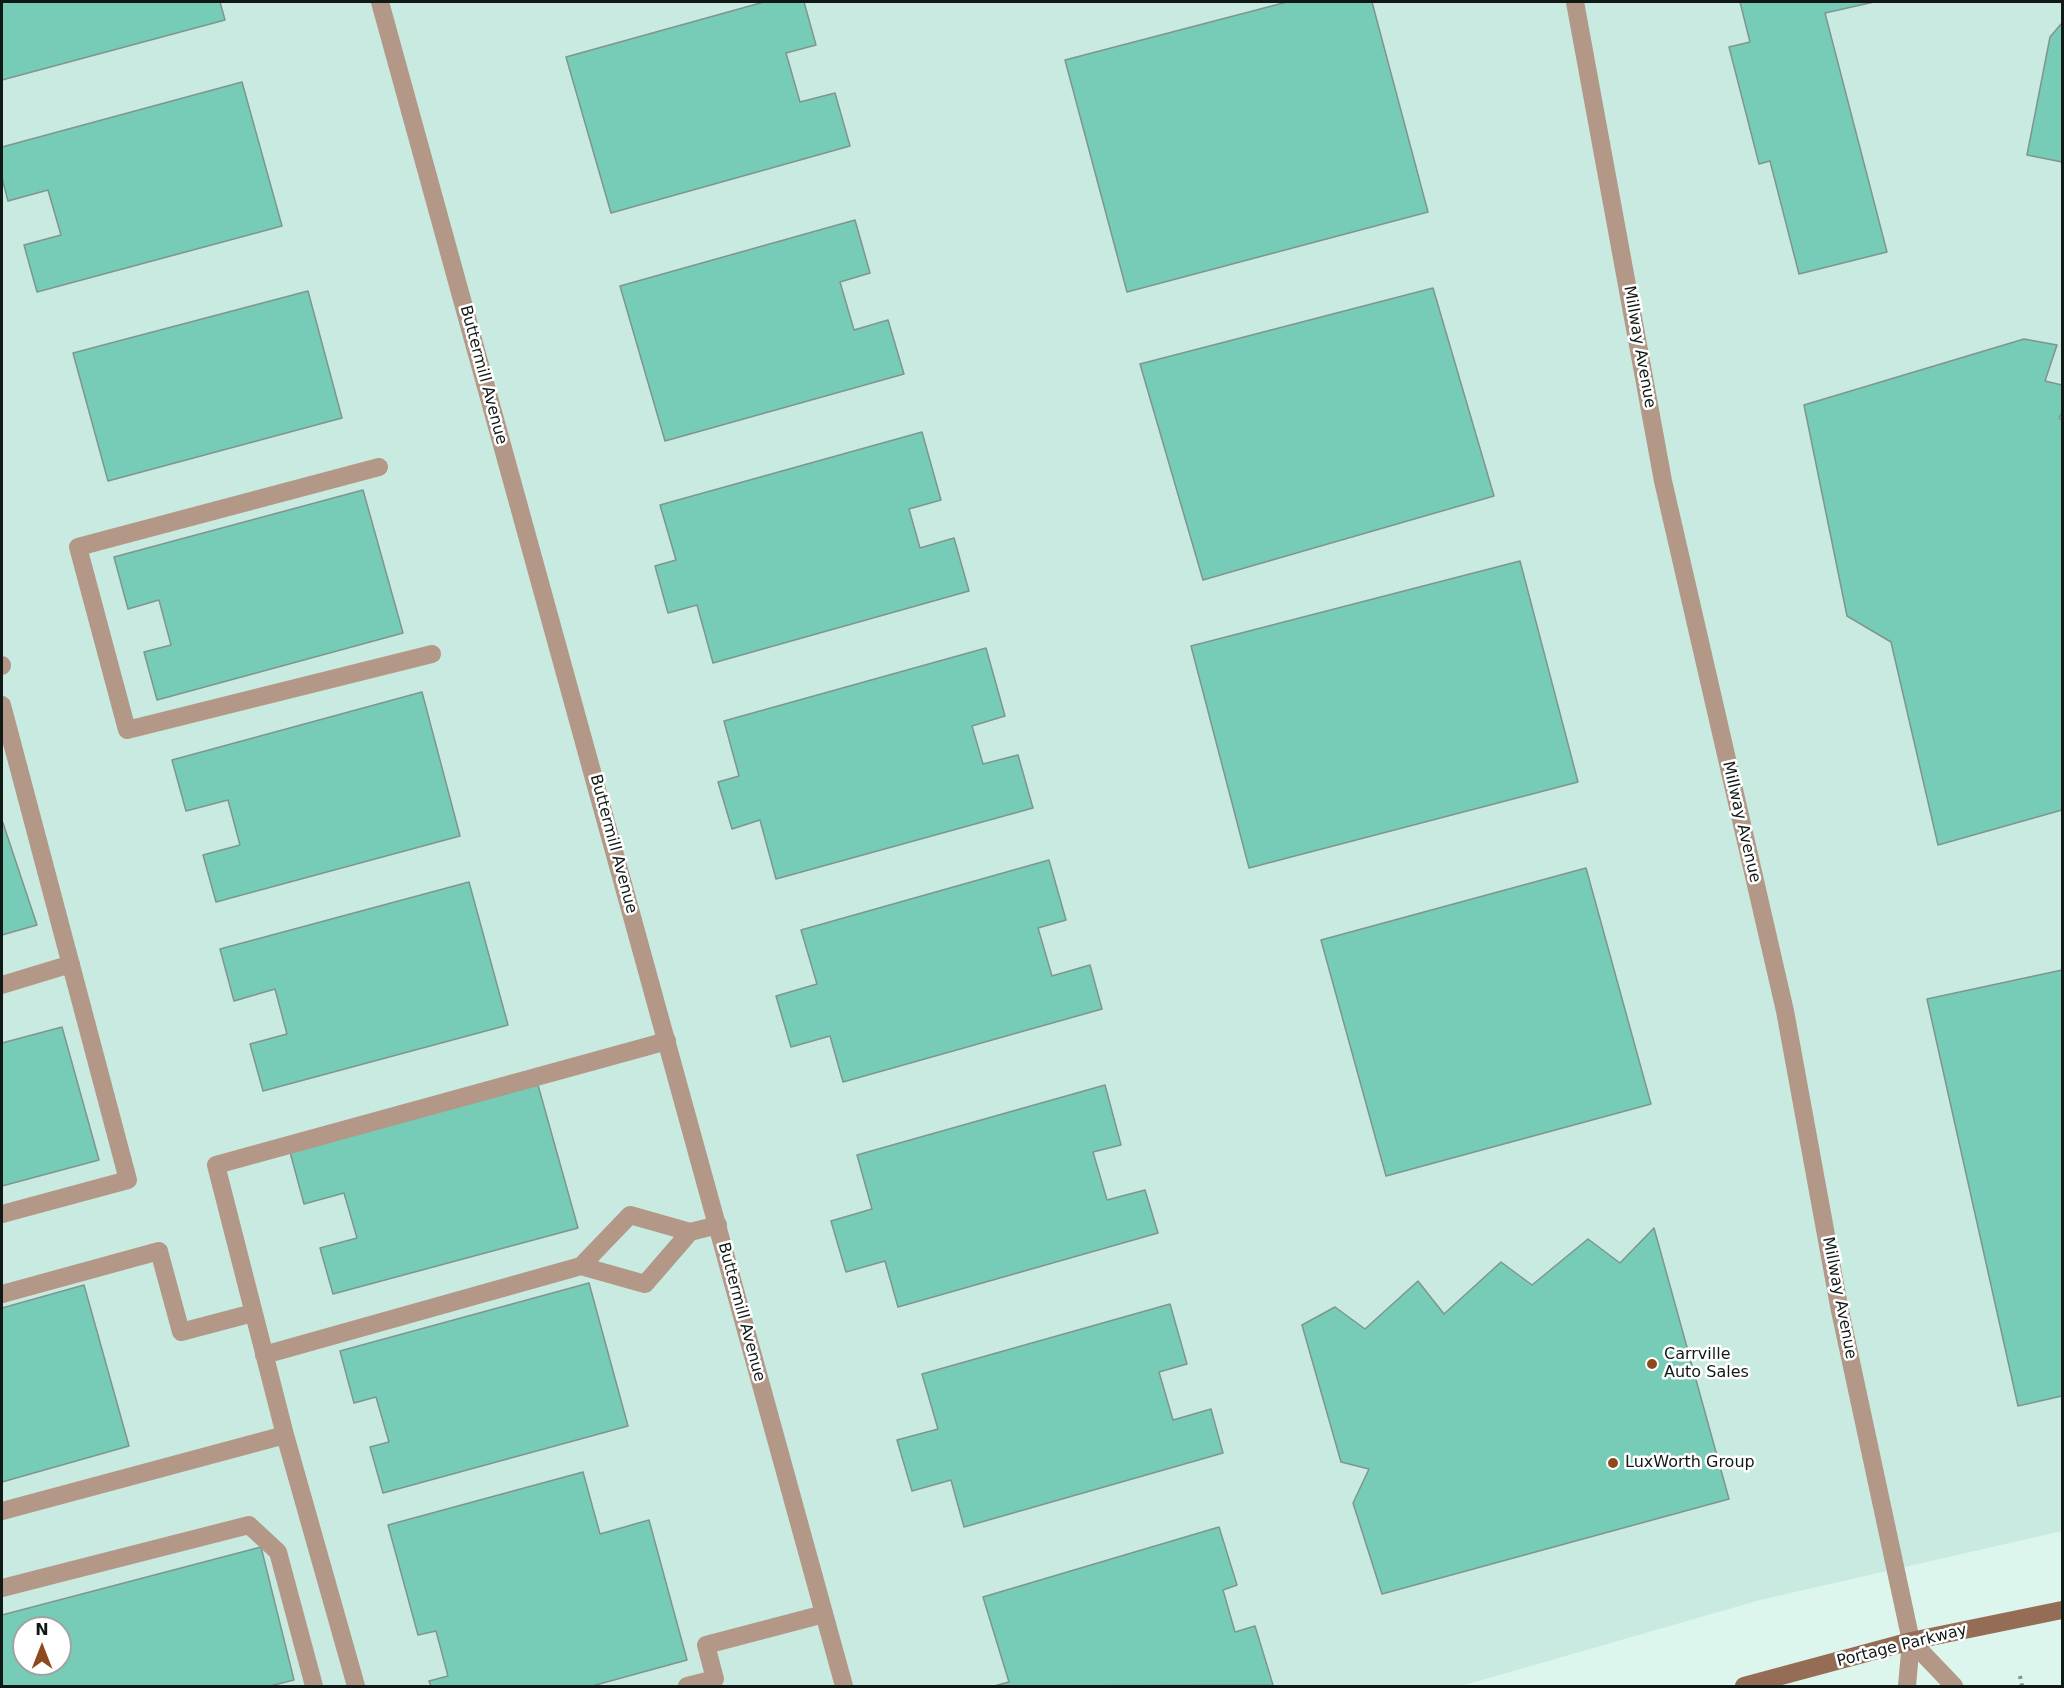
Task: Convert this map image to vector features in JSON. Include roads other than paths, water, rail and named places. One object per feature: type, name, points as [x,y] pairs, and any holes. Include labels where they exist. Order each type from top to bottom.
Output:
[{"type":"street","name":"Buttermill Avenue","points":[[380,2],[843,1686]]},
{"type":"street","name":"Millway Avenue","points":[[1575,2],[1664,481],[1785,1011],[1839,1306],[1911,1641],[1907,1686]]},
{"type":"street","points":[[379,467],[78,547],[127,730],[432,654]]},
{"type":"street","points":[[2,705],[128,1180],[2,1214]]},
{"type":"street","points":[[2,985],[71,964]]},
{"type":"street","points":[[356,1686],[285,1435],[216,1164],[667,1041]]},
{"type":"street","points":[[264,1355],[581,1266],[630,1215],[690,1232],[718,1225]]},
{"type":"street","points":[[581,1266],[645,1284],[690,1232]]},
{"type":"street","points":[[2,1294],[159,1251],[181,1332],[253,1313]]},
{"type":"street","points":[[2,1511],[285,1435]]},
{"type":"street","points":[[2,1588],[249,1525],[278,1552],[314,1686]]},
{"type":"street","name":"Portage Parkway","points":[[1743,1686],[1911,1641],[2062,1610]]},
{"type":"street","points":[[687,1686],[716,1683],[706,1645],[824,1614]]},
{"type":"street","points":[[1911,1641],[1954,1686]]},
{"type":"place","name":"Carrville Auto Sales","points":[[1652,1364]]},
{"type":"place","name":"LuxWorth Group","points":[[1613,1463]]}]
